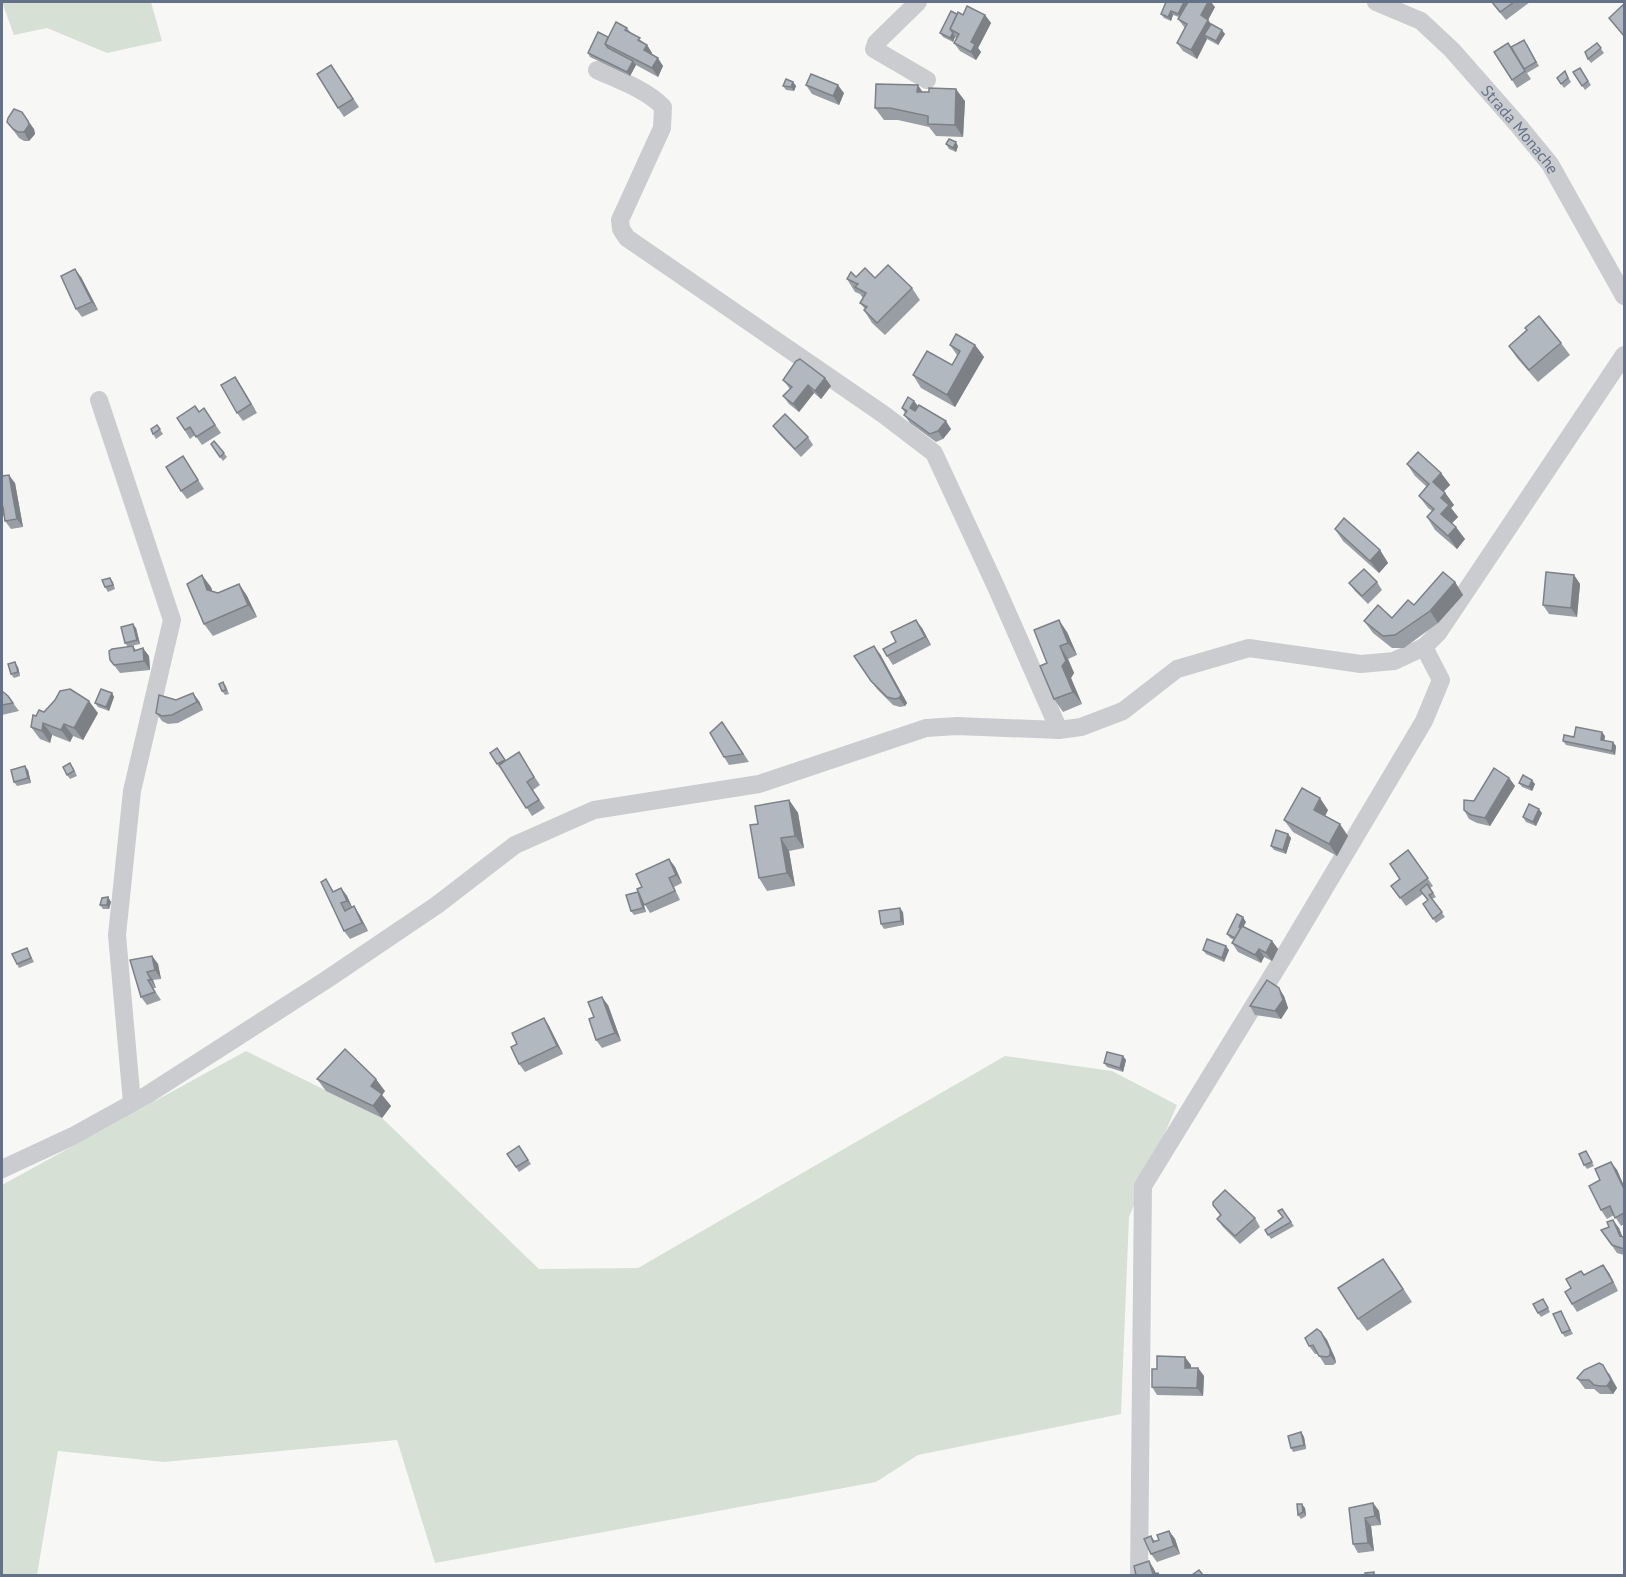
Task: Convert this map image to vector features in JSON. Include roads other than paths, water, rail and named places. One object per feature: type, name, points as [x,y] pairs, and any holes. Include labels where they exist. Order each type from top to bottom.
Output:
[{"type":"street","points":[[918,2],[876,43],[874,49],[927,80]]},
{"type":"street","name":"Strada Monache","points":[[1376,2],[1421,21],[1452,50],[1518,125],[1550,164],[1624,296]]},
{"type":"street","points":[[597,70],[657,100],[663,107],[662,128],[620,220],[621,229],[627,238],[883,414],[934,453],[1059,730]]},
{"type":"street","points":[[2,1169],[73,1136],[132,1103],[326,980],[437,904],[515,845],[594,810],[759,784],[926,728],[957,726],[1059,730],[1081,727],[1124,711],[1177,669],[1249,648],[1361,664],[1394,662],[1424,647],[1438,633],[1624,354]]},
{"type":"street","points":[[99,400],[172,620],[132,791],[117,935],[132,1103]]},
{"type":"street","points":[[1138,1575],[1143,1186],[1283,958],[1424,721],[1441,680],[1424,647]]}]
